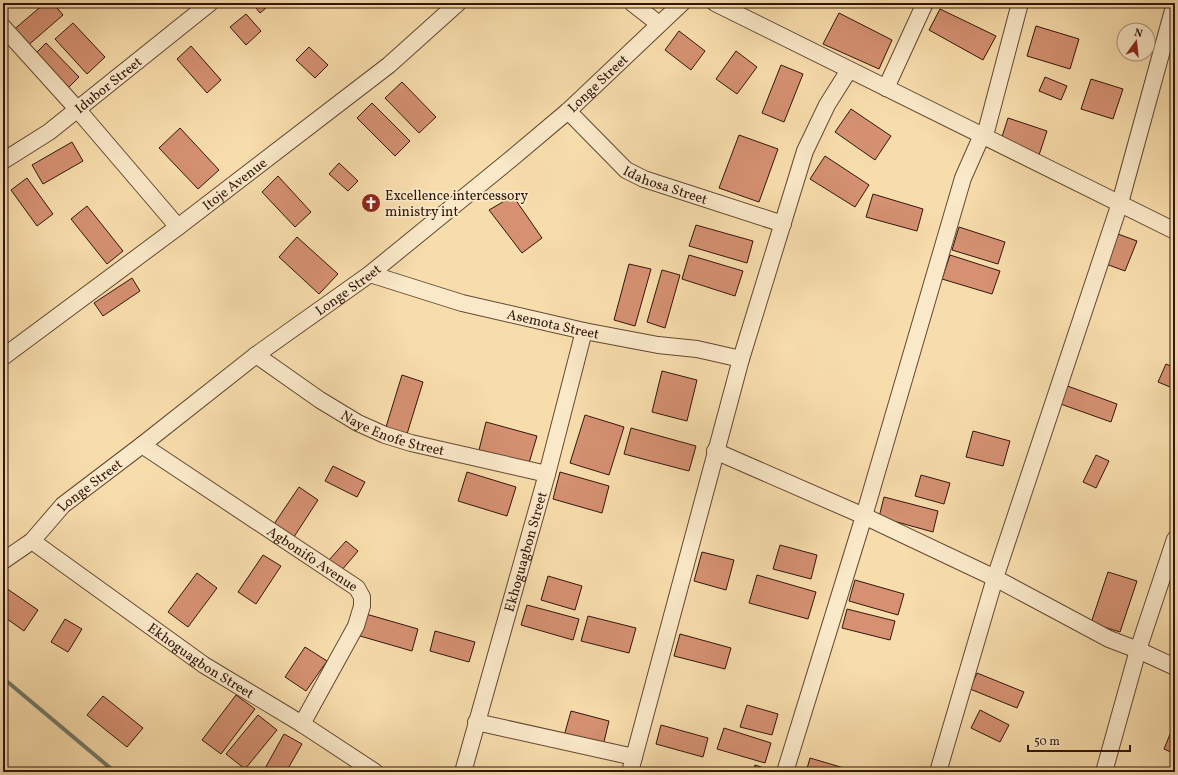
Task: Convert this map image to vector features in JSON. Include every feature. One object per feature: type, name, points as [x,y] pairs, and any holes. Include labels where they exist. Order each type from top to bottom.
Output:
[{"type":"street","name":"Idubor Street","points":[[3,161],[49,132],[78,110],[210,3]]},
{"type":"street","name":"Itoje Avenue","points":[[3,356],[178,227],[389,65],[458,3]]},
{"type":"street","points":[[632,3],[659,24]]},
{"type":"street","name":"Longe Street","points":[[3,561],[32,541],[62,505],[142,445],[256,355],[370,274],[511,159],[568,111],[682,3]]},
{"type":"street","points":[[715,3],[1175,230]]},
{"type":"street","points":[[886,88],[925,3]]},
{"type":"street","points":[[785,772],[864,516],[963,178],[982,135],[987,128],[1020,3]]},
{"type":"street","points":[[938,772],[995,578],[1120,203],[1175,3]]},
{"type":"street","points":[[3,27],[78,110],[178,227]]},
{"type":"street","points":[[476,722],[632,764],[740,359],[784,224],[805,151],[827,105],[849,70]]},
{"type":"street","name":"Idahosa Street","points":[[568,111],[626,170],[644,179],[784,224]]},
{"type":"street","name":"Asemota Street","points":[[370,274],[462,303],[584,331],[658,345],[697,349],[740,359]]},
{"type":"street","name":"Ekhoguagbon Street","points":[[463,772],[547,474],[584,331]]},
{"type":"street","name":"Naye Enofe Street","points":[[256,355],[320,400],[358,423],[385,435],[411,443],[547,474]]},
{"type":"street","name":"Agbonifo Avenue","points":[[142,445],[357,588],[362,597],[362,606],[356,626],[302,724]]},
{"type":"street","points":[[715,451],[864,516],[995,578],[1109,639],[1175,667]]},
{"type":"street","points":[[1104,772],[1138,650],[1175,539]]},
{"type":"street","name":"Ekhoguagbon Street","points":[[32,541],[204,666],[302,724],[375,772]]},
{"type":"building","points":[[45,3],[53,3],[63,15],[25,48],[11,32]]},
{"type":"building","points":[[252,3],[272,3],[260,13]]},
{"type":"building","points":[[642,3],[657,3],[651,10]]},
{"type":"building","points":[[940,9],[996,36],[983,60],[929,30]]},
{"type":"building","points":[[839,13],[892,40],[879,69],[823,44]]},
{"type":"building","points":[[246,14],[261,31],[246,45],[230,27]]},
{"type":"building","points":[[73,23],[105,57],[87,74],[55,39]]},
{"type":"building","points":[[1036,26],[1079,39],[1070,69],[1027,56]]},
{"type":"building","points":[[679,31],[705,51],[691,70],[665,50]]},
{"type":"building","points":[[46,43],[79,77],[64,92],[31,58]]},
{"type":"building","points":[[191,46],[221,80],[207,93],[177,59]]},
{"type":"building","points":[[309,47],[328,65],[315,78],[296,60]]},
{"type":"building","points":[[736,51],[757,67],[737,94],[716,79]]},
{"type":"building","points":[[781,65],[803,74],[784,122],[762,113]]},
{"type":"building","points":[[1045,77],[1067,86],[1061,100],[1039,91]]},
{"type":"building","points":[[1091,79],[1123,89],[1113,119],[1081,109]]},
{"type":"building","points":[[402,82],[436,117],[419,133],[385,98]]},
{"type":"building","points":[[372,103],[410,141],[395,156],[357,118]]},
{"type":"building","points":[[851,109],[891,136],[875,160],[835,132]]},
{"type":"building","points":[[1008,118],[1047,131],[1038,158],[999,146]]},
{"type":"building","points":[[180,128],[219,170],[198,189],[159,148]]},
{"type":"building","points":[[739,135],[778,149],[759,202],[719,188]]},
{"type":"building","points":[[72,142],[83,161],[43,184],[32,165]]},
{"type":"building","points":[[825,156],[869,185],[855,207],[810,179]]},
{"type":"building","points":[[339,163],[358,181],[348,191],[329,174]]},
{"type":"building","points":[[278,176],[311,212],[295,227],[262,192]]},
{"type":"building","points":[[27,178],[53,214],[37,226],[11,190]]},
{"type":"building","points":[[873,194],[923,209],[917,231],[866,217]]},
{"type":"building","points":[[513,196],[542,238],[522,253],[489,210]]},
{"type":"building","points":[[87,206],[123,251],[107,264],[71,219]]},
{"type":"building","points":[[696,225],[753,241],[747,263],[689,246]]},
{"type":"building","points":[[959,227],[1005,242],[998,264],[952,250]]},
{"type":"building","points":[[1118,234],[1137,241],[1125,271],[1106,264]]},
{"type":"building","points":[[297,237],[338,274],[319,294],[279,257]]},
{"type":"building","points":[[689,255],[743,271],[735,296],[682,279]]},
{"type":"building","points":[[950,255],[1000,271],[992,294],[942,279]]},
{"type":"building","points":[[629,264],[651,269],[635,326],[614,320]]},
{"type":"building","points":[[662,270],[680,275],[665,328],[647,322]]},
{"type":"building","points":[[132,278],[140,291],[103,316],[94,303]]},
{"type":"building","points":[[1166,364],[1175,368],[1175,389],[1158,382]]},
{"type":"building","points":[[662,371],[697,380],[687,421],[652,412]]},
{"type":"building","points":[[402,375],[423,382],[407,434],[386,427]]},
{"type":"building","points":[[1062,384],[1117,404],[1111,422],[1055,402]]},
{"type":"building","points":[[585,415],[624,427],[609,475],[570,463]]},
{"type":"building","points":[[486,422],[537,436],[529,463],[479,450]]},
{"type":"building","points":[[631,428],[696,446],[689,471],[624,454]]},
{"type":"building","points":[[973,431],[1010,441],[1003,466],[966,457]]},
{"type":"building","points":[[1096,455],[1109,461],[1096,488],[1083,482]]},
{"type":"building","points":[[333,466],[365,482],[357,497],[325,481]]},
{"type":"building","points":[[467,472],[516,487],[507,516],[458,501]]},
{"type":"building","points":[[560,472],[609,486],[602,513],[553,499]]},
{"type":"building","points":[[921,475],[950,483],[944,504],[915,496]]},
{"type":"building","points":[[299,487],[318,500],[290,543],[270,530]]},
{"type":"building","points":[[884,497],[938,511],[933,532],[879,517]]},
{"type":"building","points":[[346,541],[358,551],[341,571],[329,560]]},
{"type":"building","points":[[780,545],[817,555],[811,579],[773,569]]},
{"type":"building","points":[[702,552],[734,560],[726,590],[694,581]]},
{"type":"building","points":[[263,555],[281,566],[256,604],[238,592]]},
{"type":"building","points":[[1108,572],[1137,581],[1120,632],[1091,623]]},
{"type":"building","points":[[197,573],[217,588],[188,627],[168,612]]},
{"type":"building","points":[[757,575],[816,592],[808,619],[749,603]]},
{"type":"building","points":[[548,576],[582,586],[575,610],[541,600]]},
{"type":"building","points":[[855,580],[904,594],[898,615],[849,601]]},
{"type":"building","points":[[3,586],[38,610],[24,631],[3,616]]},
{"type":"building","points":[[527,605],[579,619],[573,640],[521,625]]},
{"type":"building","points":[[847,609],[895,621],[890,640],[842,628]]},
{"type":"building","points":[[366,614],[418,629],[412,651],[360,636]]},
{"type":"building","points":[[588,616],[636,628],[629,653],[581,641]]},
{"type":"building","points":[[65,619],[82,629],[68,652],[51,642]]},
{"type":"building","points":[[435,631],[475,642],[469,662],[430,651]]},
{"type":"building","points":[[680,634],[731,648],[725,669],[674,656]]},
{"type":"building","points":[[305,647],[327,661],[306,691],[285,677]]},
{"type":"building","points":[[977,673],[1024,692],[1017,708],[970,689]]},
{"type":"building","points":[[236,695],[255,709],[221,754],[202,740]]},
{"type":"building","points":[[103,696],[143,728],[127,747],[87,715]]},
{"type":"building","points":[[747,705],[778,714],[772,735],[740,727]]},
{"type":"building","points":[[980,710],[1009,725],[1000,742],[971,728]]},
{"type":"building","points":[[571,711],[609,721],[603,746],[564,736]]},
{"type":"building","points":[[258,715],[277,730],[245,769],[226,754]]},
{"type":"building","points":[[1175,722],[1175,754],[1164,749]]},
{"type":"building","points":[[661,725],[708,738],[703,757],[656,744]]},
{"type":"building","points":[[724,728],[771,743],[765,763],[717,749]]},
{"type":"building","points":[[284,734],[302,744],[286,772],[263,772]]},
{"type":"building","points":[[810,758],[844,768],[843,772],[806,772]]},
{"type":"building","points":[[755,765],[770,770],[769,772],[753,772]]},
{"type":"waterway","points":[[3,678],[115,772]]},
{"type":"place","name":"Excellence intercessory ministry int","points":[[371,203]]}]
